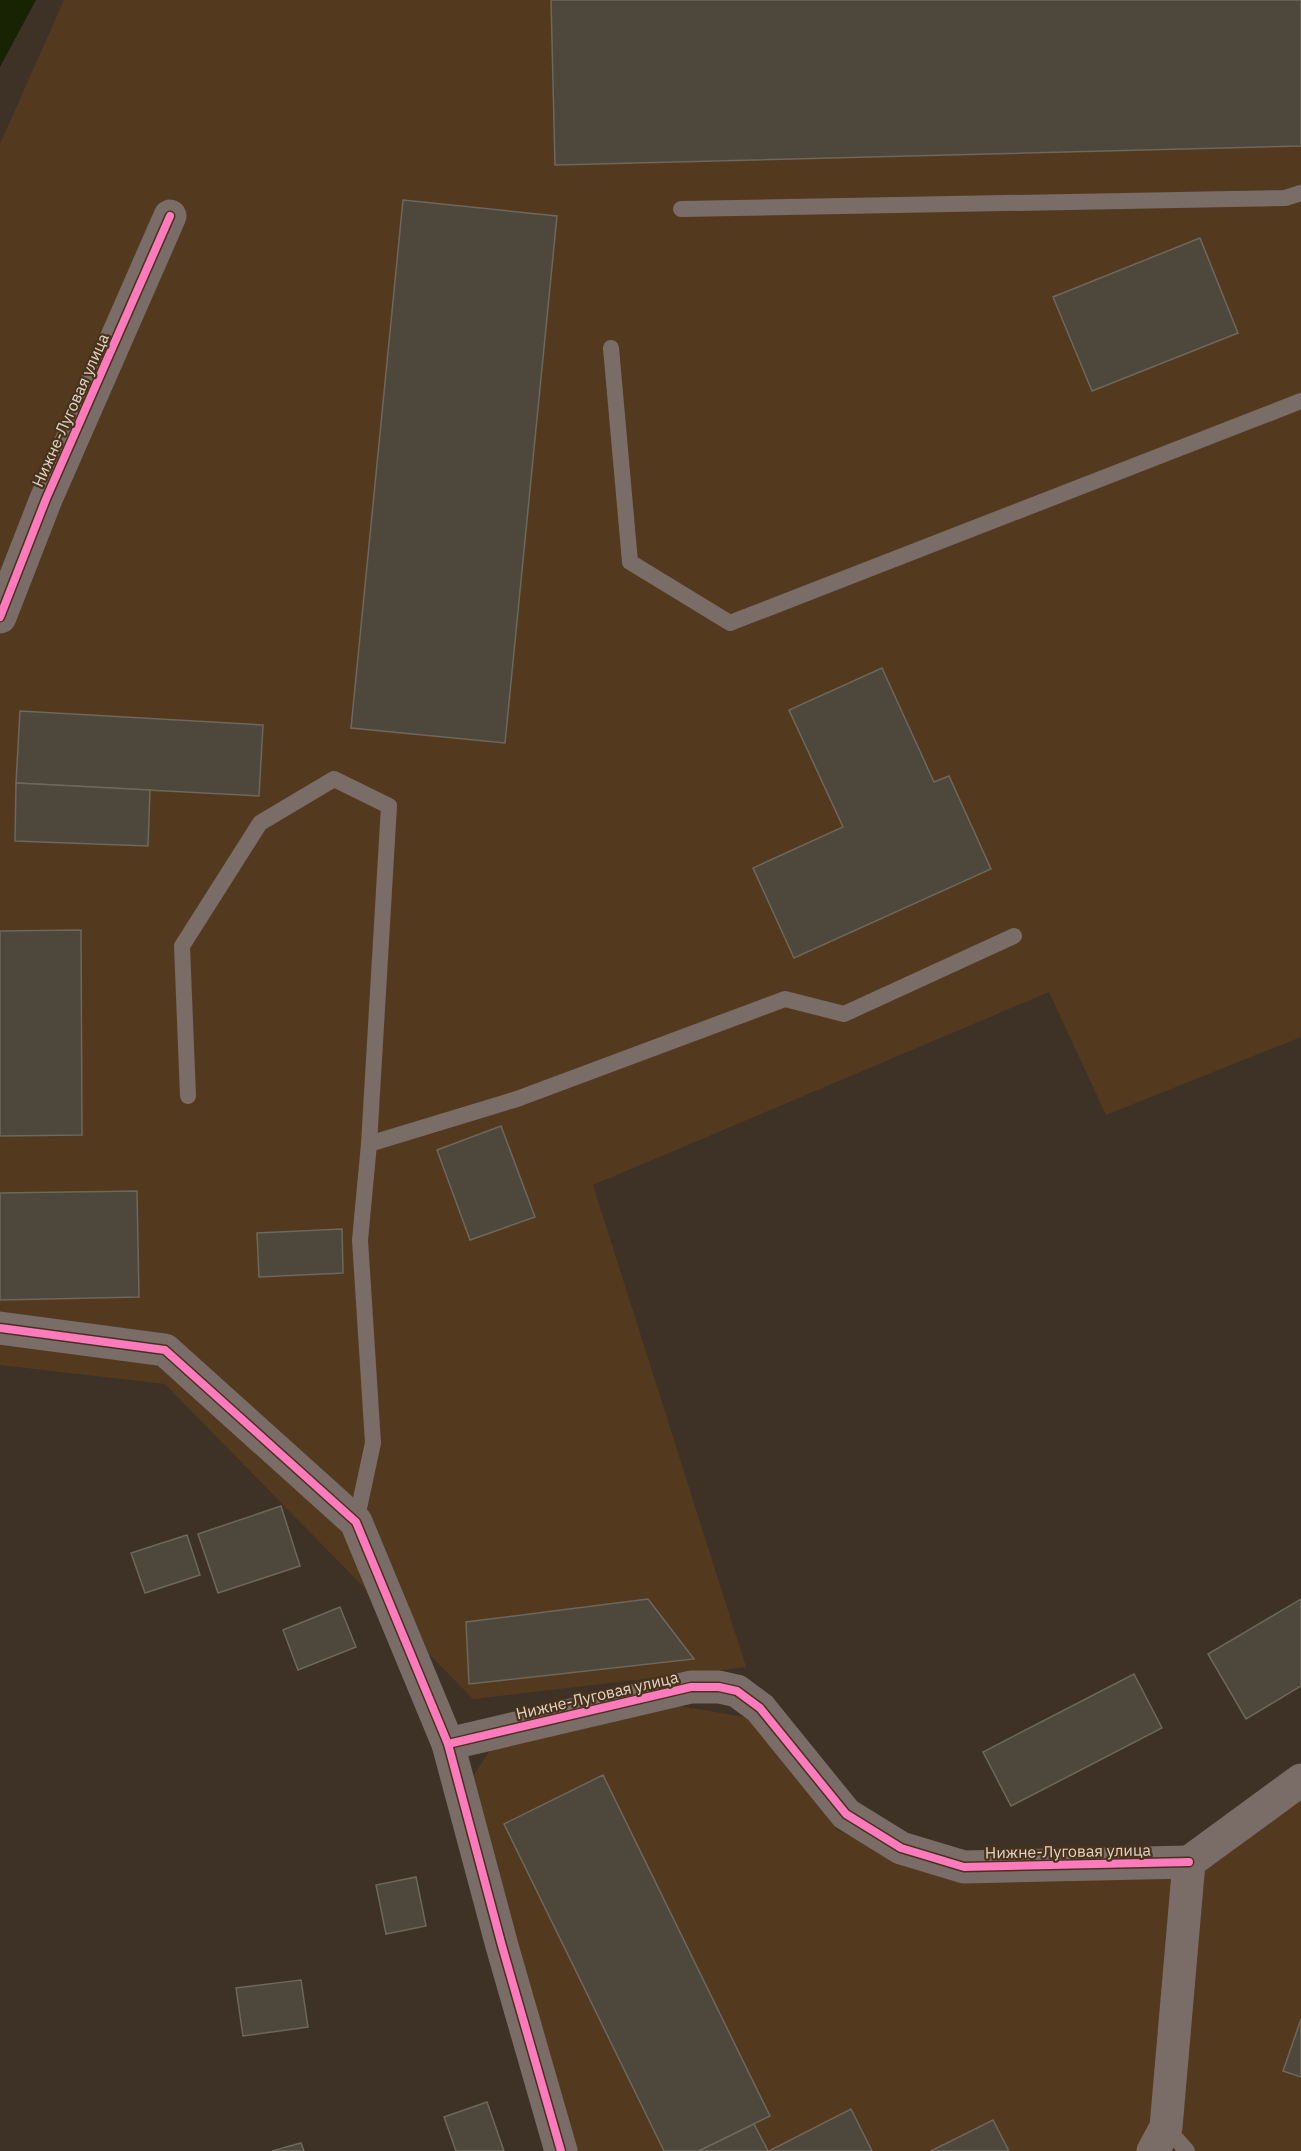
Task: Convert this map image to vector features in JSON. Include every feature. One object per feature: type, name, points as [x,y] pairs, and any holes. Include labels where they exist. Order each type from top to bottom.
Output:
[{"type":"street","name":"Нижне-Луговая улица","points":[[0,617],[46,499],[170,216]]},
{"type":"street","points":[[0,1328],[165,1350],[357,1522],[448,1744],[502,1946],[561,2151]]},
{"type":"street","name":"Нижне-Луговая улица","points":[[448,1744],[692,1687],[719,1688],[737,1692],[760,1708],[846,1814],[901,1848],[963,1867],[1189,1862]]},
{"type":"street","points":[[1169,2143],[1189,1862],[1301,1780]]},
{"type":"lane","points":[[681,209],[1285,198],[1301,193]]},
{"type":"lane","points":[[611,348],[630,562],[729,623],[1301,401]]},
{"type":"lane","points":[[188,1096],[182,946],[260,823],[334,779],[389,806],[369,1144],[360,1240],[373,1443],[357,1522]]},
{"type":"lane","points":[[369,1144],[517,1099],[785,999],[844,1014],[1014,936]]},
{"type":"shaded area","points":[[0,0],[36,0],[0,67]]},
{"type":"shaded area","points":[[64,0],[1301,0],[1301,1037],[1106,1115],[1049,992],[593,1185],[746,1667],[473,1699],[165,1384],[0,1365],[0,144]]},
{"type":"shaded area","points":[[674,1705],[755,1719],[837,1830],[959,1880],[1185,1874],[1301,1800],[1301,2151],[574,2151],[469,1782],[495,1743]]},
{"type":"building","points":[[551,0],[1301,0],[1301,146],[555,165]]},
{"type":"building","points":[[403,200],[557,216],[505,743],[351,728]]},
{"type":"building","points":[[1200,238],[1238,333],[1092,391],[1053,297]]},
{"type":"building","points":[[882,668],[934,782],[949,776],[991,869],[794,958],[753,868],[843,827],[789,710]]},
{"type":"building","points":[[20,711],[263,725],[259,796],[16,783]]},
{"type":"building","points":[[16,783],[150,790],[148,846],[15,841]]},
{"type":"building","points":[[81,930],[82,1135],[0,1136],[0,931]]},
{"type":"building","points":[[501,1126],[535,1217],[470,1240],[437,1150]]},
{"type":"building","points":[[137,1191],[139,1297],[0,1300],[0,1193]]},
{"type":"building","points":[[342,1229],[343,1273],[259,1277],[257,1233]]},
{"type":"building","points":[[281,1506],[300,1566],[218,1593],[198,1534]]},
{"type":"building","points":[[187,1535],[200,1575],[145,1593],[131,1553]]},
{"type":"building","points":[[648,1599],[694,1659],[469,1684],[466,1622]]},
{"type":"building","points":[[1301,1599],[1301,1686],[1246,1719],[1208,1654]]},
{"type":"building","points":[[340,1607],[356,1647],[298,1670],[283,1630]]},
{"type":"building","points":[[1134,1674],[1162,1728],[1011,1806],[983,1752]]},
{"type":"building","points":[[603,1775],[770,2116],[699,2151],[664,2151],[504,1824]]},
{"type":"building","points":[[416,1877],[426,1926],[386,1934],[376,1885]]},
{"type":"building","points":[[301,1980],[308,2027],[243,2036],[236,1988]]},
{"type":"building","points":[[1301,2019],[1301,2077],[1283,2071]]},
{"type":"building","points":[[487,2102],[504,2151],[456,2151],[444,2117]]},
{"type":"building","points":[[851,2109],[872,2151],[769,2151]]},
{"type":"building","points":[[993,2120],[1009,2151],[931,2151]]},
{"type":"building","points":[[754,2124],[768,2151],[699,2151]]},
{"type":"building","points":[[301,2143],[304,2151],[272,2151]]},
{"type":"cycle path","points":[[0,617],[46,499],[170,216]]},
{"type":"cycle path","points":[[0,1328],[165,1350],[356,1522],[448,1744],[691,1687],[719,1687],[737,1691],[760,1708],[846,1814],[901,1848],[964,1867],[1189,1862]]},
{"type":"cycle path","points":[[448,1744],[502,1946],[561,2151]]}]
